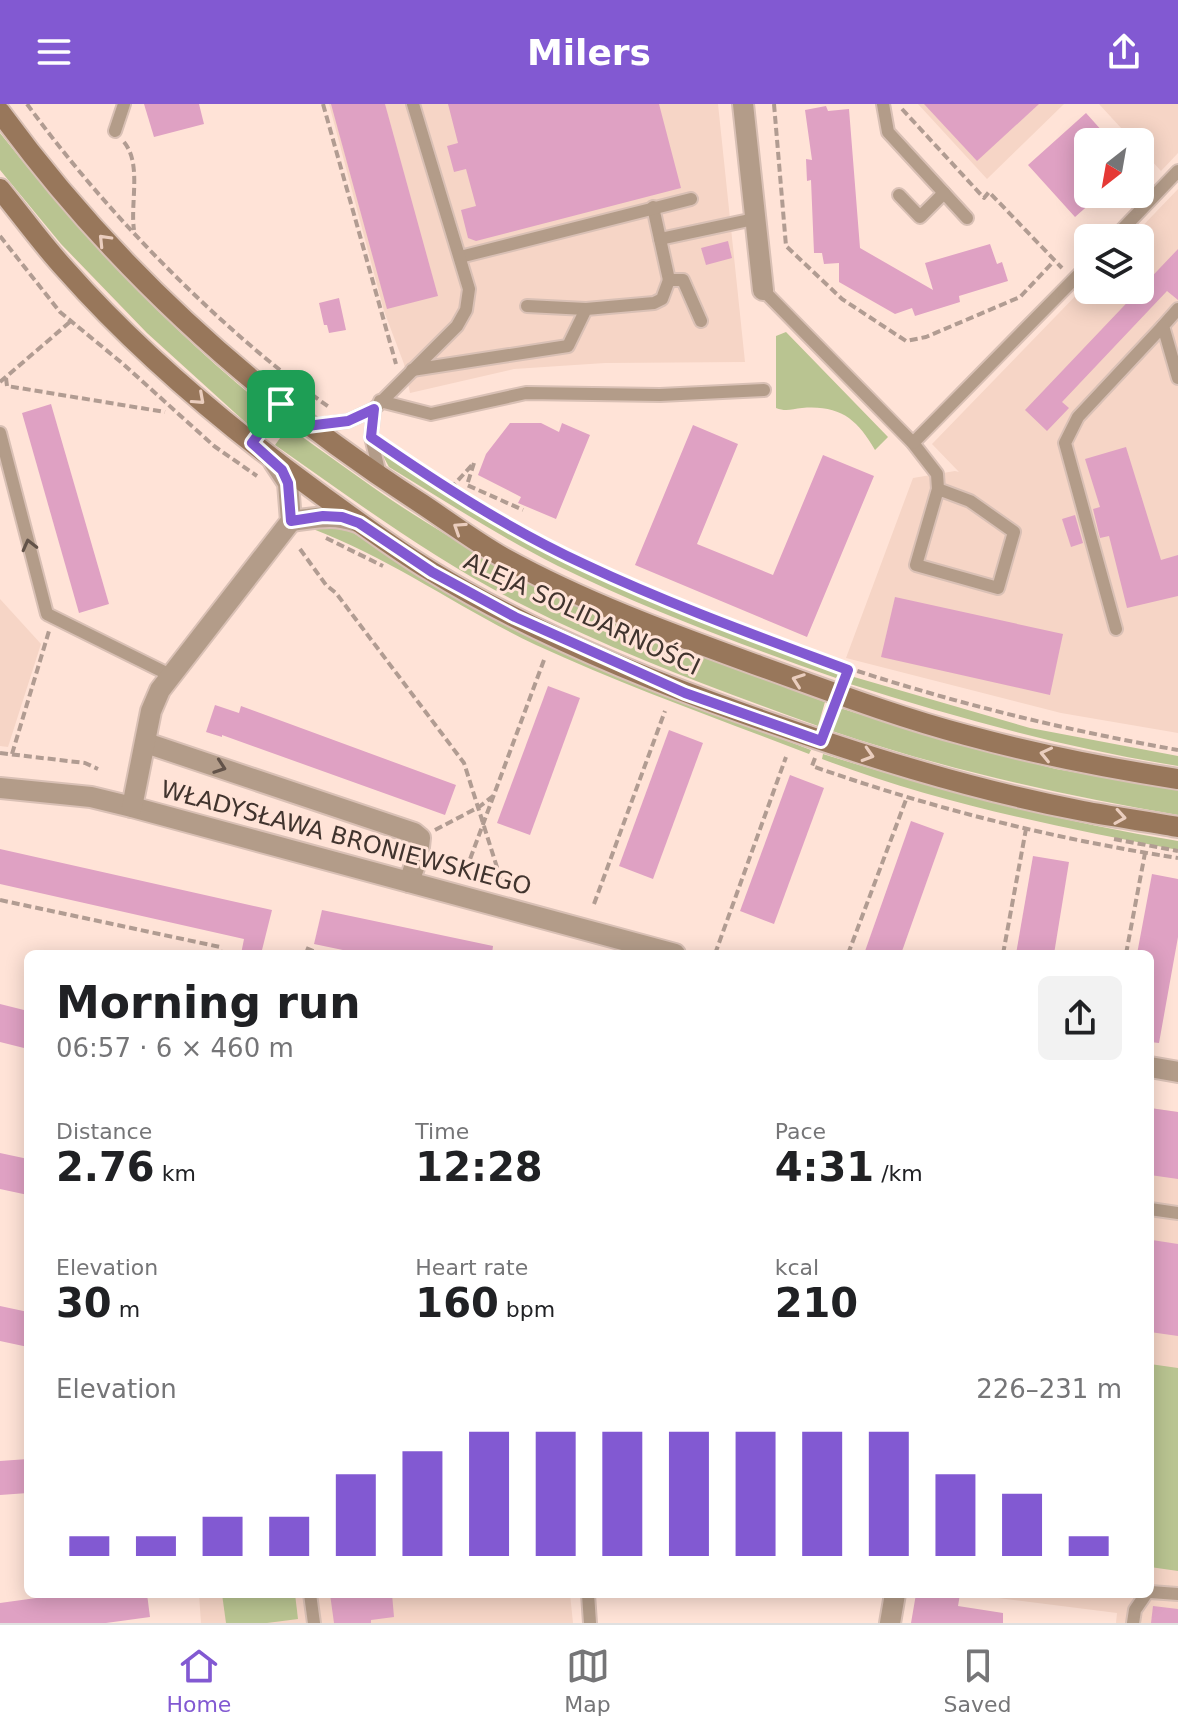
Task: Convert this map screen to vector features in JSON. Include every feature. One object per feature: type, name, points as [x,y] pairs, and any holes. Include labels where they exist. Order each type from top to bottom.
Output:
[{"type":"main road","name":"ALEJA SOLIDARNOŚCI","points":[[0,112],[77,212],[158,296],[307,426],[503,557],[634,621],[838,695],[964,735],[1100,767],[1178,779]]},
{"type":"main road","name":"ALEJA SOLIDARNOŚCI","points":[[0,189],[79,284],[153,356],[271,459],[432,572],[558,637],[685,693],[821,741],[952,780],[1082,811],[1178,827]]},
{"type":"street","points":[[743,104],[763,290]]},
{"type":"street","points":[[132,807],[151,711],[170,675],[291,521],[288,483],[282,470],[271,459]]},
{"type":"street","points":[[291,521],[323,516],[342,517],[359,523]]},
{"type":"street","points":[[146,743],[414,833],[420,838],[418,856],[409,882]]},
{"type":"street","name":"WŁADYSŁAWA BRONIEWSKIEGO","points":[[0,788],[91,797],[132,807],[660,950]]},
{"type":"street","points":[[1154,1068],[1178,1072]]},
{"type":"street","points":[[890,1623],[894,1598]]},
{"type":"lane","points":[[115,131],[124,104]]},
{"type":"lane","points":[[307,426],[348,421],[377,405],[447,337],[466,310],[469,289],[413,104]]},
{"type":"lane","points":[[883,104],[888,132],[967,218]]},
{"type":"lane","points":[[1127,224],[1178,171]]},
{"type":"lane","points":[[899,195],[920,217],[944,193]]},
{"type":"lane","points":[[460,257],[691,199]]},
{"type":"lane","points":[[527,306],[586,309],[654,303],[662,299],[669,280],[653,207]]},
{"type":"lane","points":[[660,239],[754,219]]},
{"type":"lane","points":[[913,443],[1074,279]]},
{"type":"lane","points":[[669,280],[683,280],[701,321]]},
{"type":"lane","points":[[763,290],[913,443],[937,474],[938,489],[916,565],[998,588],[1014,532],[970,501],[938,489]]},
{"type":"lane","points":[[407,375],[568,346],[586,309]]},
{"type":"lane","points":[[1116,629],[1065,443],[1078,417],[1178,309]]},
{"type":"lane","points":[[1163,326],[1178,378]]},
{"type":"lane","points":[[377,405],[431,414],[526,393],[660,395],[764,390]]},
{"type":"lane","points":[[377,405],[371,437],[381,478]]},
{"type":"lane","points":[[0,433],[47,614],[170,675]]},
{"type":"lane","points":[[1154,1210],[1178,1213]]},
{"type":"lane","points":[[1154,1593],[1178,1594]]},
{"type":"lane","points":[[311,1598],[314,1623]]},
{"type":"lane","points":[[588,1598],[590,1623]]},
{"type":"lane","points":[[1133,1623],[1135,1610],[1144,1598]]},
{"type":"path","points":[[27,104],[135,233],[204,302],[296,383],[348,421]]},
{"type":"path","points":[[323,104],[390,348],[407,375]]},
{"type":"path","points":[[774,104],[786,246],[842,299],[906,341],[926,337],[1020,297],[1054,261]]},
{"type":"path","points":[[897,104],[984,198],[989,192],[1062,268]]},
{"type":"path","points":[[115,131],[128,147],[134,175],[132,208],[135,233]]},
{"type":"path","points":[[0,236],[40,290],[71,321],[214,446],[237,462],[252,443]]},
{"type":"path","points":[[0,382],[71,321]]},
{"type":"path","points":[[6,378],[7,386],[165,412]]},
{"type":"path","points":[[281,404],[296,383]]},
{"type":"path","points":[[371,437],[512,527],[584,564],[681,606],[848,670],[987,711],[1096,736],[1178,750]]},
{"type":"path","points":[[450,489],[474,463],[467,485],[523,510]]},
{"type":"path","points":[[300,549],[464,763],[501,880]]},
{"type":"path","points":[[12,754],[53,617]]},
{"type":"path","points":[[466,870],[544,660]]},
{"type":"path","points":[[594,904],[665,711]]},
{"type":"path","points":[[821,741],[812,766],[907,797],[1026,829],[1178,858]]},
{"type":"path","points":[[0,753],[85,763],[98,769]]},
{"type":"path","points":[[716,950],[786,757]]},
{"type":"path","points":[[420,838],[479,807],[494,794]]},
{"type":"path","points":[[850,950],[907,797]]},
{"type":"path","points":[[1004,950],[1026,829]]},
{"type":"path","points":[[1127,950],[1145,853]]},
{"type":"path","points":[[0,900],[220,947],[220,950]]},
{"type":"path","points":[[306,948],[311,950]]},
{"type":"shaded area","points":[[329,104],[718,104],[745,362],[605,363],[514,369],[410,393],[404,364],[384,311]]},
{"type":"shaded area","points":[[918,104],[1064,104],[987,179]]},
{"type":"shaded area","points":[[1099,104],[1178,104],[1178,153],[1161,171],[1154,163],[1154,128],[1121,128]]},
{"type":"shaded area","points":[[1178,189],[1178,733],[1061,713],[846,658],[913,478],[959,472],[932,444],[1074,297],[1074,304],[1154,304],[1154,224],[1144,224]]},
{"type":"shaded area","points":[[0,599],[41,644],[8,747],[0,746]]},
{"type":"shaded area","points":[[1154,1109],[1178,1112],[1178,1623],[1116,1623],[1117,1613],[998,1598],[1154,1598]]},
{"type":"shaded area","points":[[199,1598],[570,1598],[573,1623],[201,1623]]},
{"type":"green space","points":[[0,133],[62,208],[127,279],[196,347],[269,410],[255,431],[147,333],[61,244],[0,170]]},
{"type":"green space","points":[[786,332],[888,437],[875,450],[854,422],[837,412],[815,408],[776,408],[776,336]]},
{"type":"green space","points":[[288,427],[407,510],[520,575],[620,622],[825,702],[818,726],[633,656],[525,606],[460,570],[275,445]]},
{"type":"green space","points":[[382,454],[553,554],[701,619],[839,672],[836,678],[730,640],[558,566],[389,467]]},
{"type":"green space","points":[[325,526],[352,532],[455,597],[617,676],[811,750],[809,754],[706,715],[536,645],[398,569],[313,529]]},
{"type":"green space","points":[[854,677],[1030,728],[1178,756],[1178,766],[1053,741],[972,720],[850,684]]},
{"type":"green space","points":[[840,708],[939,739],[1056,769],[1178,790],[1178,815],[1003,780],[874,745],[832,731]]},
{"type":"green space","points":[[823,754],[999,804],[1178,841],[1178,850],[1043,823],[954,801],[866,775],[822,759]]},
{"type":"green space","points":[[1154,1365],[1178,1368],[1178,1571],[1154,1568]]},
{"type":"green space","points":[[223,1598],[295,1598],[298,1619],[226,1623]]},
{"type":"building","points":[[144,104],[199,104],[204,124],[154,137]]},
{"type":"building","points":[[331,104],[385,104],[438,296],[387,309]]},
{"type":"building","points":[[448,104],[659,104],[681,188],[476,241],[468,238],[461,210],[476,206],[466,169],[454,172],[447,146],[458,143]]},
{"type":"building","points":[[924,104],[1039,104],[977,161]]},
{"type":"building","points":[[826,106],[828,111],[849,109],[860,248],[933,290],[925,263],[990,244],[997,264],[1002,262],[1008,281],[959,296],[960,302],[915,316],[912,308],[895,314],[839,282],[839,263],[824,264],[822,253],[814,253],[811,180],[807,181],[806,159],[812,160],[805,110]]},
{"type":"building","points":[[1086,113],[1099,128],[1074,128],[1074,208],[1085,208],[1075,217],[1028,165]]},
{"type":"building","points":[[728,241],[732,258],[706,265],[701,248]]},
{"type":"building","points":[[1178,249],[1178,300],[1167,291],[1062,402],[1069,408],[1047,431],[1025,410],[1126,304],[1154,304],[1154,274]]},
{"type":"building","points":[[339,298],[346,330],[329,333],[319,303]]},
{"type":"building","points":[[51,404],[109,604],[79,613],[22,413]]},
{"type":"building","points":[[510,423],[541,423],[559,432],[562,423],[590,435],[556,519],[518,503],[521,497],[478,475],[486,454]]},
{"type":"building","points":[[693,425],[738,444],[697,544],[773,575],[823,455],[874,476],[807,637],[635,565]]},
{"type":"building","points":[[1126,447],[1161,560],[1178,555],[1178,596],[1127,608],[1109,536],[1100,538],[1093,509],[1100,507],[1085,459]]},
{"type":"building","points":[[1075,515],[1083,543],[1071,547],[1062,519]]},
{"type":"building","points":[[895,597],[1063,634],[1050,695],[881,657]]},
{"type":"building","points":[[548,686],[580,698],[530,835],[497,823]]},
{"type":"building","points":[[215,705],[239,713],[241,706],[456,785],[445,815],[222,735],[206,732]]},
{"type":"building","points":[[669,730],[703,743],[653,879],[619,866]]},
{"type":"building","points":[[790,775],[824,788],[774,924],[740,911]]},
{"type":"building","points":[[911,821],[944,833],[902,950],[865,950]]},
{"type":"building","points":[[0,849],[272,910],[262,950],[242,950],[244,939],[0,884]]},
{"type":"building","points":[[1033,856],[1069,862],[1055,950],[1017,950]]},
{"type":"building","points":[[1152,874],[1178,879],[1178,937],[1159,1043],[1154,1042],[1154,950],[1138,950]]},
{"type":"building","points":[[322,910],[493,946],[492,950],[343,950],[314,944]]},
{"type":"building","points":[[0,1004],[24,1010],[24,1048],[0,1042]]},
{"type":"building","points":[[1154,1109],[1178,1112],[1178,1179],[1154,1176]]},
{"type":"building","points":[[0,1153],[24,1158],[24,1194],[0,1189]]},
{"type":"building","points":[[1154,1240],[1178,1244],[1178,1336],[1154,1333]]},
{"type":"building","points":[[0,1306],[24,1311],[24,1346],[0,1341]]},
{"type":"building","points":[[24,1459],[24,1493],[0,1495],[0,1461]]},
{"type":"building","points":[[36,1598],[148,1598],[150,1617],[106,1623],[0,1623],[0,1603]]},
{"type":"building","points":[[331,1598],[392,1598],[394,1617],[371,1620],[371,1623],[334,1623]]},
{"type":"building","points":[[915,1598],[959,1598],[958,1606],[1003,1613],[1003,1623],[911,1623]]},
{"type":"building","points":[[1153,1606],[1178,1609],[1178,1623],[1151,1623]]},
{"type":"route","points":[[281,404],[307,426],[348,421],[374,409],[370,422],[371,437],[424,474],[512,527],[584,564],[681,606],[848,670],[821,741],[685,693],[515,617],[432,572],[359,523],[342,517],[323,516],[291,521],[291,498],[282,470],[252,443],[281,404]]}]
